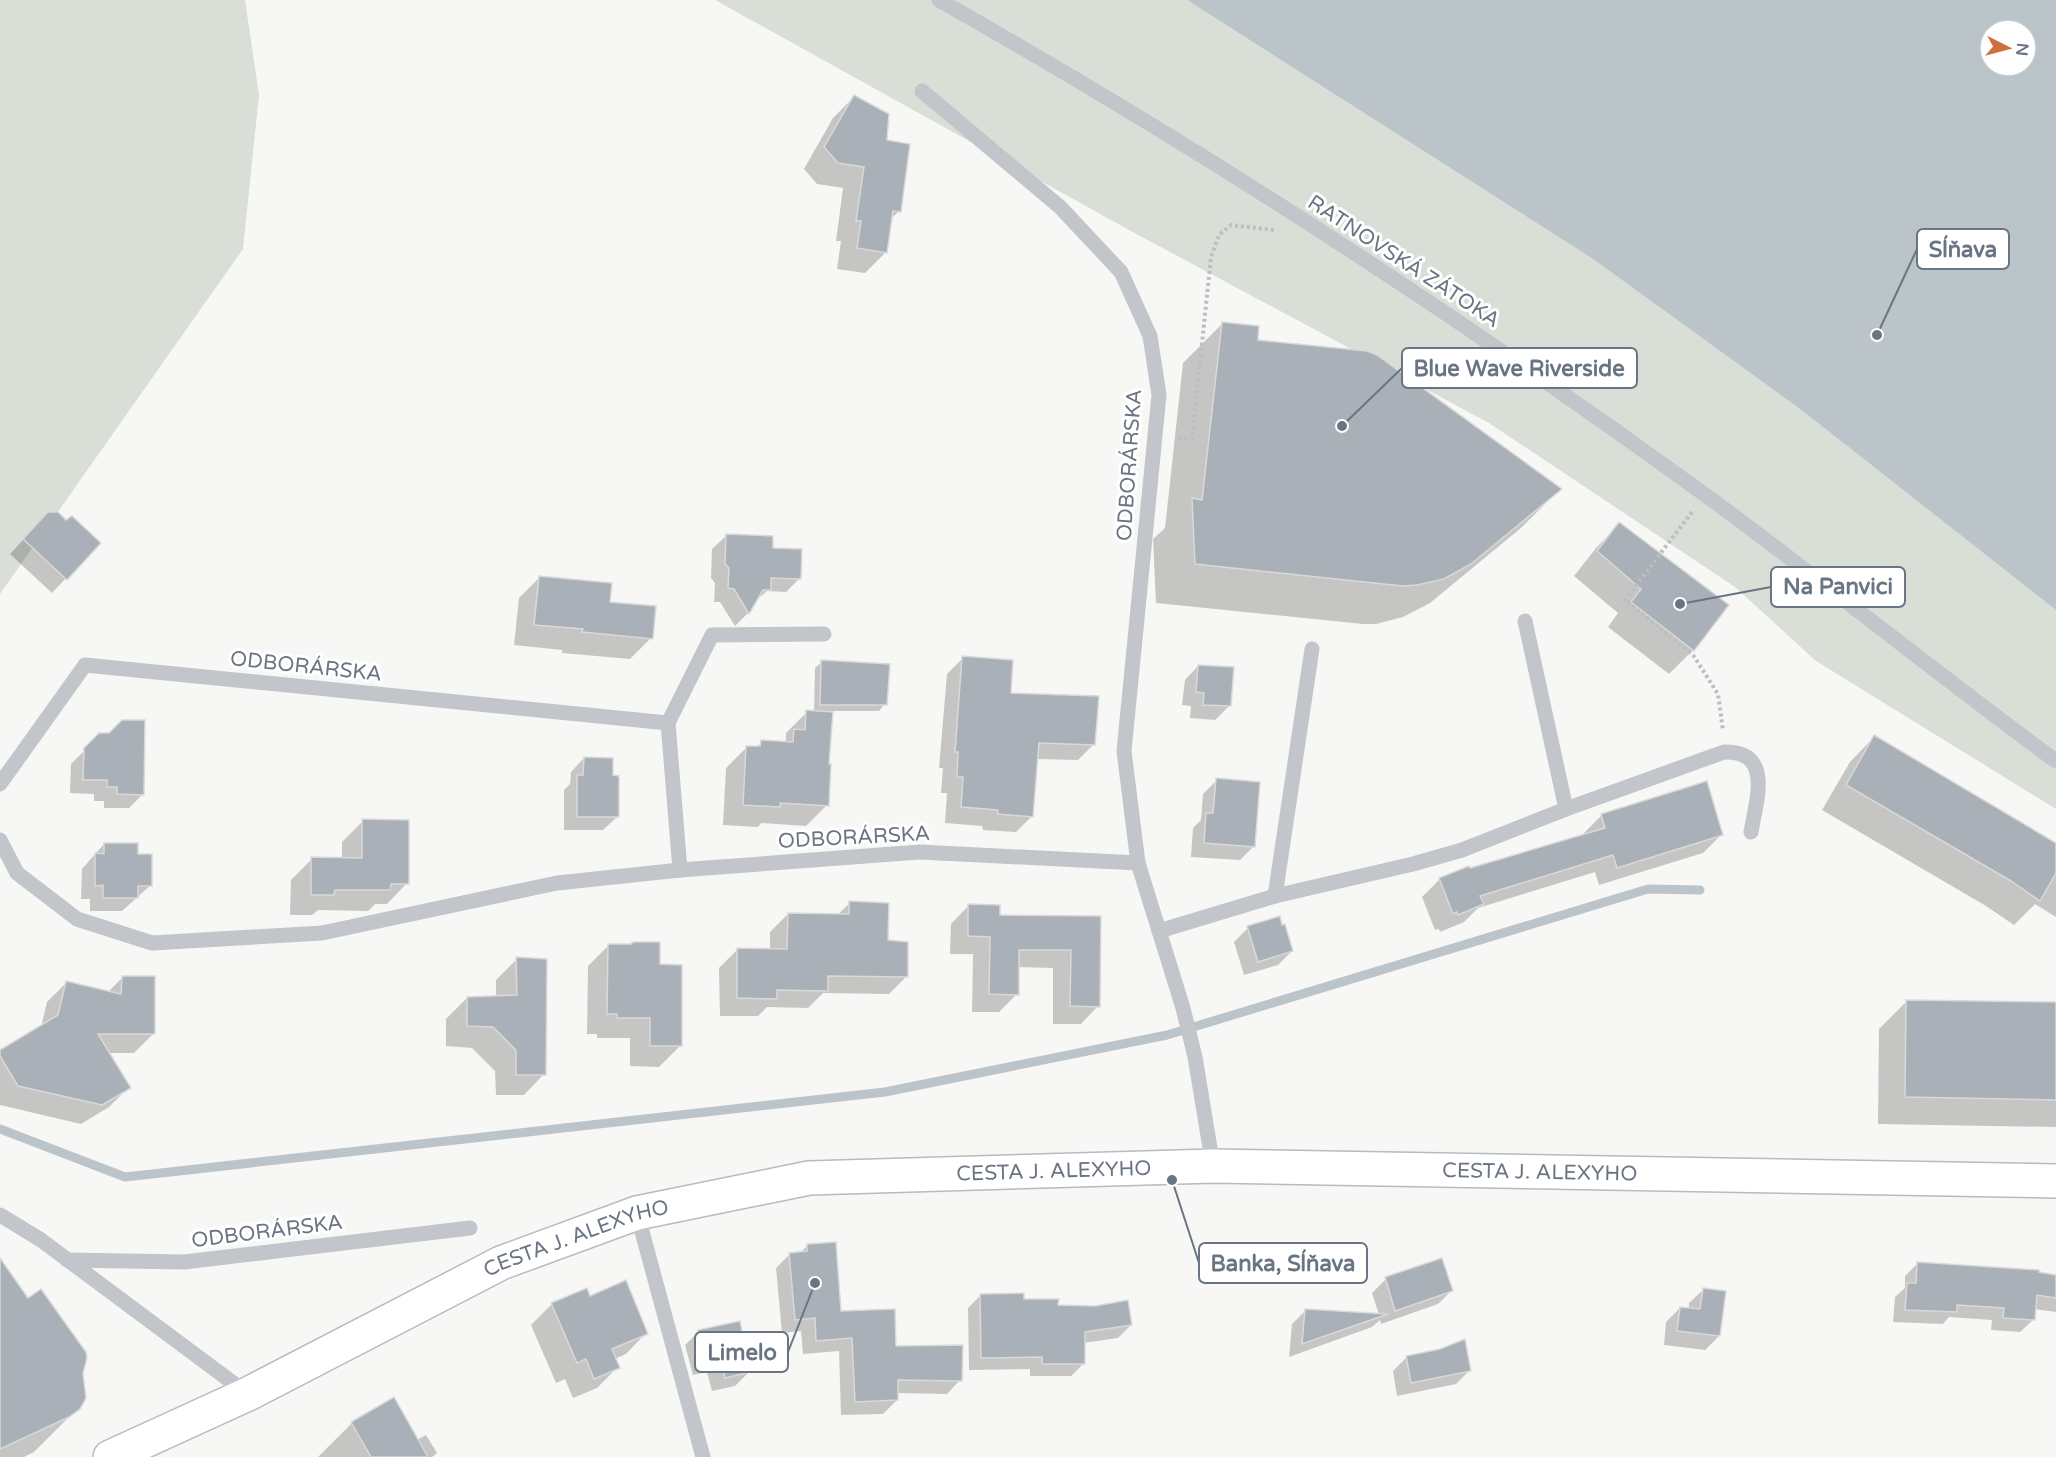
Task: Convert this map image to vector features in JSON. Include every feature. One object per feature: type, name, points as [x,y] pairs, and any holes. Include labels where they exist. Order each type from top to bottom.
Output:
[{"type":"main road","name":"CESTA J. ALEXYHO","points":[[110,1457],[248,1394],[501,1263],[637,1213],[810,1178],[1213,1166],[2056,1182]]},
{"type":"lane","name":"RATNOVSKÁ ZÁTOKA","points":[[939,0],[1215,162],[1492,343],[1705,495],[2056,761]]},
{"type":"lane","name":"ODBORÁRSKA","points":[[922,91],[1060,207],[1121,272],[1150,336],[1159,395],[1124,751],[1138,863],[1183,1008],[1195,1057],[1213,1166]]},
{"type":"lane","points":[[1525,621],[1566,809]]},
{"type":"lane","points":[[680,870],[668,723],[712,635],[824,634]]},
{"type":"lane","points":[[1275,896],[1312,649]]},
{"type":"lane","name":"ODBORÁRSKA","points":[[0,784],[85,665],[668,723]]},
{"type":"lane","points":[[1159,931],[1275,896],[1413,864],[1462,849],[1726,752],[1738,752],[1749,758],[1757,768],[1760,779],[1752,832]]},
{"type":"lane","name":"ODBORÁRSKA","points":[[0,840],[17,873],[77,919],[152,943],[322,933],[557,883],[680,870],[920,852],[1138,863]]},
{"type":"lane","points":[[637,1213],[703,1457]]},
{"type":"lane","points":[[0,1215],[41,1240],[248,1394]]},
{"type":"lane","name":"ODBORÁRSKA","points":[[68,1260],[184,1262],[470,1228]]},
{"type":"path","points":[[1155,436],[1192,439],[1211,256],[1219,235],[1231,225],[1275,231]]},
{"type":"path","points":[[1705,495],[1626,600],[1693,655],[1718,694],[1726,752]]},
{"type":"shaded area","points":[[0,0],[245,0],[259,95],[243,249],[0,594]]},
{"type":"shaded area","points":[[715,0],[1187,0],[1593,259],[1804,412],[2056,610],[2056,809],[1816,661],[1735,587],[1489,423],[1129,230]]},
{"type":"shaded area","points":[[1187,0],[2056,0],[2056,610],[1804,412],[1593,259]]},
{"type":"building","points":[[854,95],[889,114],[887,140],[910,144],[901,212],[893,211],[887,253],[857,248],[861,221],[856,221],[864,167],[838,163],[824,147]]},
{"type":"building","points":[[1222,322],[1259,326],[1258,340],[1367,351],[1377,355],[1562,489],[1471,564],[1444,579],[1417,585],[1403,586],[1195,564],[1192,498],[1202,500]]},
{"type":"building","points":[[48,512],[58,512],[66,520],[72,516],[101,543],[67,580],[23,539]]},
{"type":"building","points":[[1619,522],[1729,605],[1694,651],[1631,602],[1641,589],[1597,551]]},
{"type":"building","points":[[726,534],[773,536],[773,548],[802,549],[801,579],[771,578],[771,590],[763,590],[749,614],[734,589],[728,588],[729,568],[725,564]]},
{"type":"building","points":[[539,576],[612,583],[610,602],[656,606],[653,639],[534,625]]},
{"type":"building","points":[[962,656],[1013,660],[1011,693],[1099,696],[1095,745],[1039,743],[1033,817],[998,814],[998,810],[961,807],[963,777],[957,777],[958,752],[955,752]]},
{"type":"building","points":[[821,660],[890,664],[887,705],[820,705]]},
{"type":"building","points":[[1198,665],[1234,667],[1231,706],[1203,705],[1204,693],[1196,692]]},
{"type":"building","points":[[806,710],[833,712],[829,806],[780,803],[780,807],[743,805],[746,746],[760,746],[761,740],[793,742],[794,729],[805,730]]},
{"type":"building","points":[[122,720],[145,720],[144,795],[117,794],[117,787],[107,787],[107,780],[83,780],[84,748],[99,733],[109,733]]},
{"type":"building","points":[[1874,735],[2056,843],[2056,873],[2040,901],[2011,881],[1846,785]]},
{"type":"building","points":[[584,757],[613,758],[613,775],[619,776],[619,817],[577,817],[577,775],[583,775]]},
{"type":"building","points":[[1216,778],[1260,782],[1255,847],[1204,843],[1206,813],[1213,813]]},
{"type":"building","points":[[1707,781],[1723,835],[1617,868],[1613,855],[1480,896],[1484,904],[1458,915],[1457,912],[1453,914],[1439,878],[1469,866],[1470,868],[1605,828],[1601,814]]},
{"type":"building","points":[[362,819],[409,820],[409,884],[391,884],[390,890],[335,890],[334,895],[311,895],[311,857],[362,858]]},
{"type":"building","points":[[104,843],[138,843],[138,854],[152,854],[152,886],[138,886],[138,898],[103,898],[103,885],[95,886],[95,853],[104,854]]},
{"type":"building","points":[[849,901],[889,903],[888,940],[908,942],[908,977],[828,976],[828,991],[777,990],[777,999],[737,998],[737,948],[787,949],[788,913],[849,914]]},
{"type":"building","points":[[968,904],[1000,905],[1000,915],[1101,916],[1100,1007],[1070,1006],[1071,950],[1019,950],[1019,995],[989,994],[990,937],[968,936]]},
{"type":"building","points":[[1280,916],[1282,925],[1285,924],[1293,951],[1258,962],[1247,926]]},
{"type":"building","points":[[632,942],[660,942],[660,964],[682,965],[682,1046],[650,1046],[650,1018],[617,1018],[617,1014],[607,1014],[608,944],[632,944]]},
{"type":"building","points":[[516,957],[547,959],[546,1075],[516,1075],[516,1050],[493,1027],[467,1026],[467,997],[517,995]]},
{"type":"building","points":[[122,976],[155,976],[155,1034],[98,1034],[131,1088],[102,1105],[18,1086],[0,1056],[0,1050],[58,1015],[66,981],[121,994]]},
{"type":"building","points":[[1906,1000],[2056,1002],[2056,1100],[1905,1097]]},
{"type":"building","points":[[836,1242],[841,1311],[895,1309],[896,1346],[963,1345],[962,1381],[898,1380],[898,1400],[855,1402],[852,1338],[816,1341],[815,1318],[795,1320],[789,1253],[807,1251],[807,1244]]},
{"type":"building","points":[[0,1258],[28,1298],[41,1289],[86,1352],[87,1358],[83,1373],[86,1398],[80,1409],[69,1417],[0,1449]]},
{"type":"building","points":[[1442,1258],[1453,1291],[1395,1311],[1385,1277]]},
{"type":"building","points":[[1917,1262],[2039,1270],[2039,1272],[2056,1275],[2056,1298],[2037,1295],[2035,1320],[2003,1318],[2004,1308],[1957,1305],[1957,1312],[1905,1310],[1907,1283],[1916,1283]]},
{"type":"building","points":[[626,1280],[648,1334],[612,1349],[620,1368],[594,1379],[586,1359],[577,1363],[551,1303],[587,1288],[590,1296]]},
{"type":"building","points":[[1703,1288],[1726,1291],[1720,1336],[1677,1331],[1680,1307],[1700,1309]]},
{"type":"building","points":[[1024,1293],[1024,1299],[1059,1299],[1058,1305],[1095,1306],[1128,1300],[1132,1325],[1085,1332],[1085,1364],[1042,1364],[1042,1357],[981,1358],[980,1294]]},
{"type":"building","points":[[1305,1309],[1388,1314],[1302,1344]]},
{"type":"building","points":[[740,1321],[750,1372],[725,1378],[721,1359],[706,1362],[698,1330]]},
{"type":"building","points":[[1465,1339],[1471,1371],[1411,1383],[1406,1356],[1440,1349]]},
{"type":"building","points":[[394,1397],[428,1457],[371,1457],[351,1422]]},
{"type":"waterway","points":[[0,1129],[125,1177],[885,1092],[1167,1035],[1648,889],[1700,890]]},
{"type":"place","name":"Sĺňava","points":[[1877,335]]},
{"type":"place","name":"Blue Wave Riverside","points":[[1342,426]]},
{"type":"place","name":"Na Panvici","points":[[1680,604]]},
{"type":"place","name":"Banka, Sĺňava","points":[[1172,1180]]},
{"type":"place","name":"Limelo","points":[[815,1283]]}]
